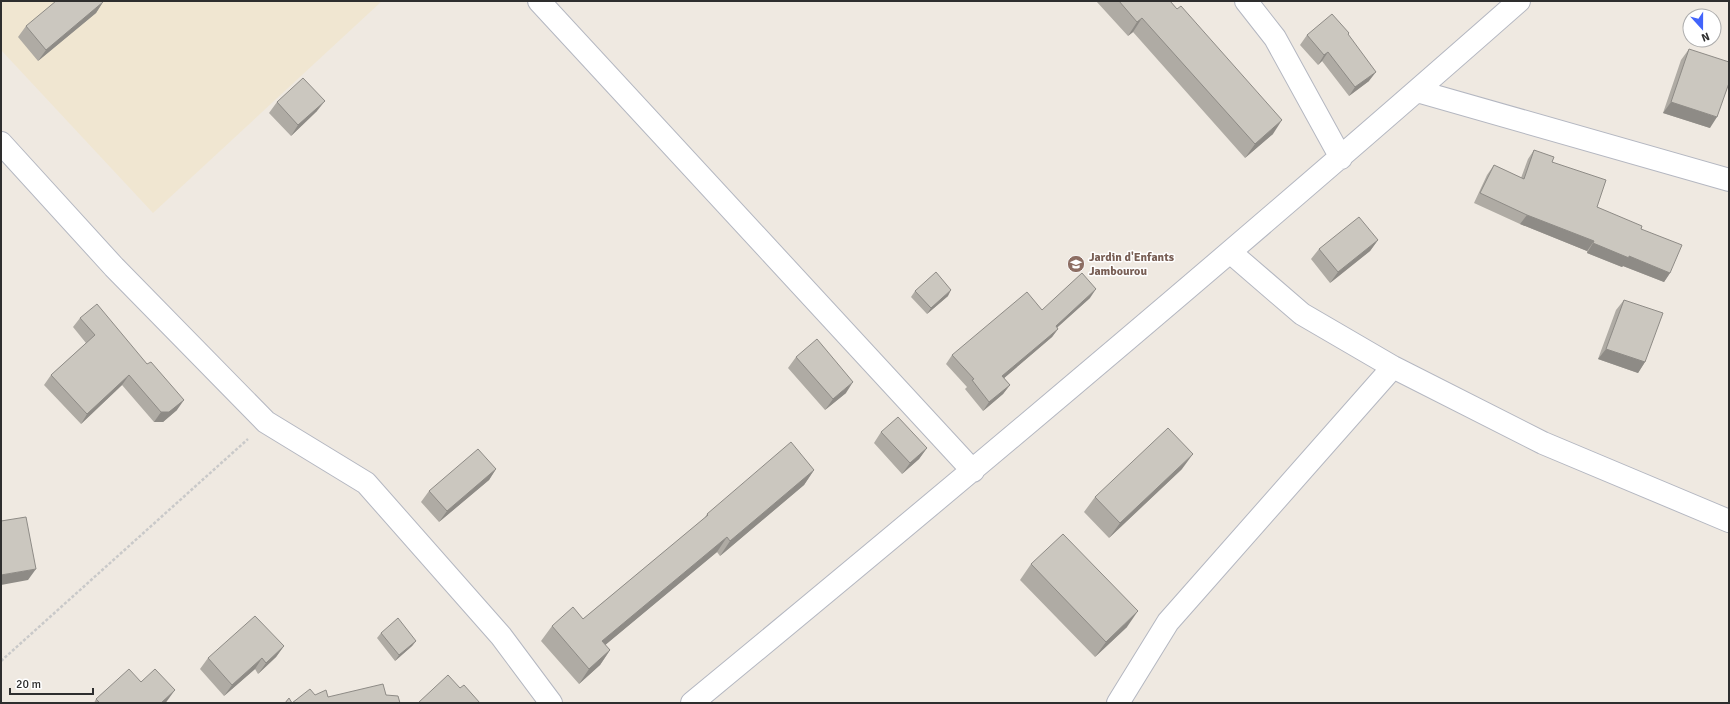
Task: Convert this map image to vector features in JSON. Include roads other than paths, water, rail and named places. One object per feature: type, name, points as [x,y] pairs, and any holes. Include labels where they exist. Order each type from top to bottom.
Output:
[{"type":"street","points":[[539,1],[974,471]]},
{"type":"street","points":[[1246,1],[1275,38],[1341,158]]},
{"type":"street","points":[[692,703],[974,471],[1341,158],[1519,1]]},
{"type":"street","points":[[1417,91],[1729,180]]},
{"type":"street","points":[[1,143],[114,267],[266,422],[366,483],[502,636],[550,703]]},
{"type":"street","points":[[1230,252],[1302,314],[1393,367],[1543,443],[1729,521]]},
{"type":"street","points":[[1118,703],[1168,622],[1393,367]]},
{"type":"place","name":"Jardin d'Enfants Jambourou","points":[[1076,264]]}]
